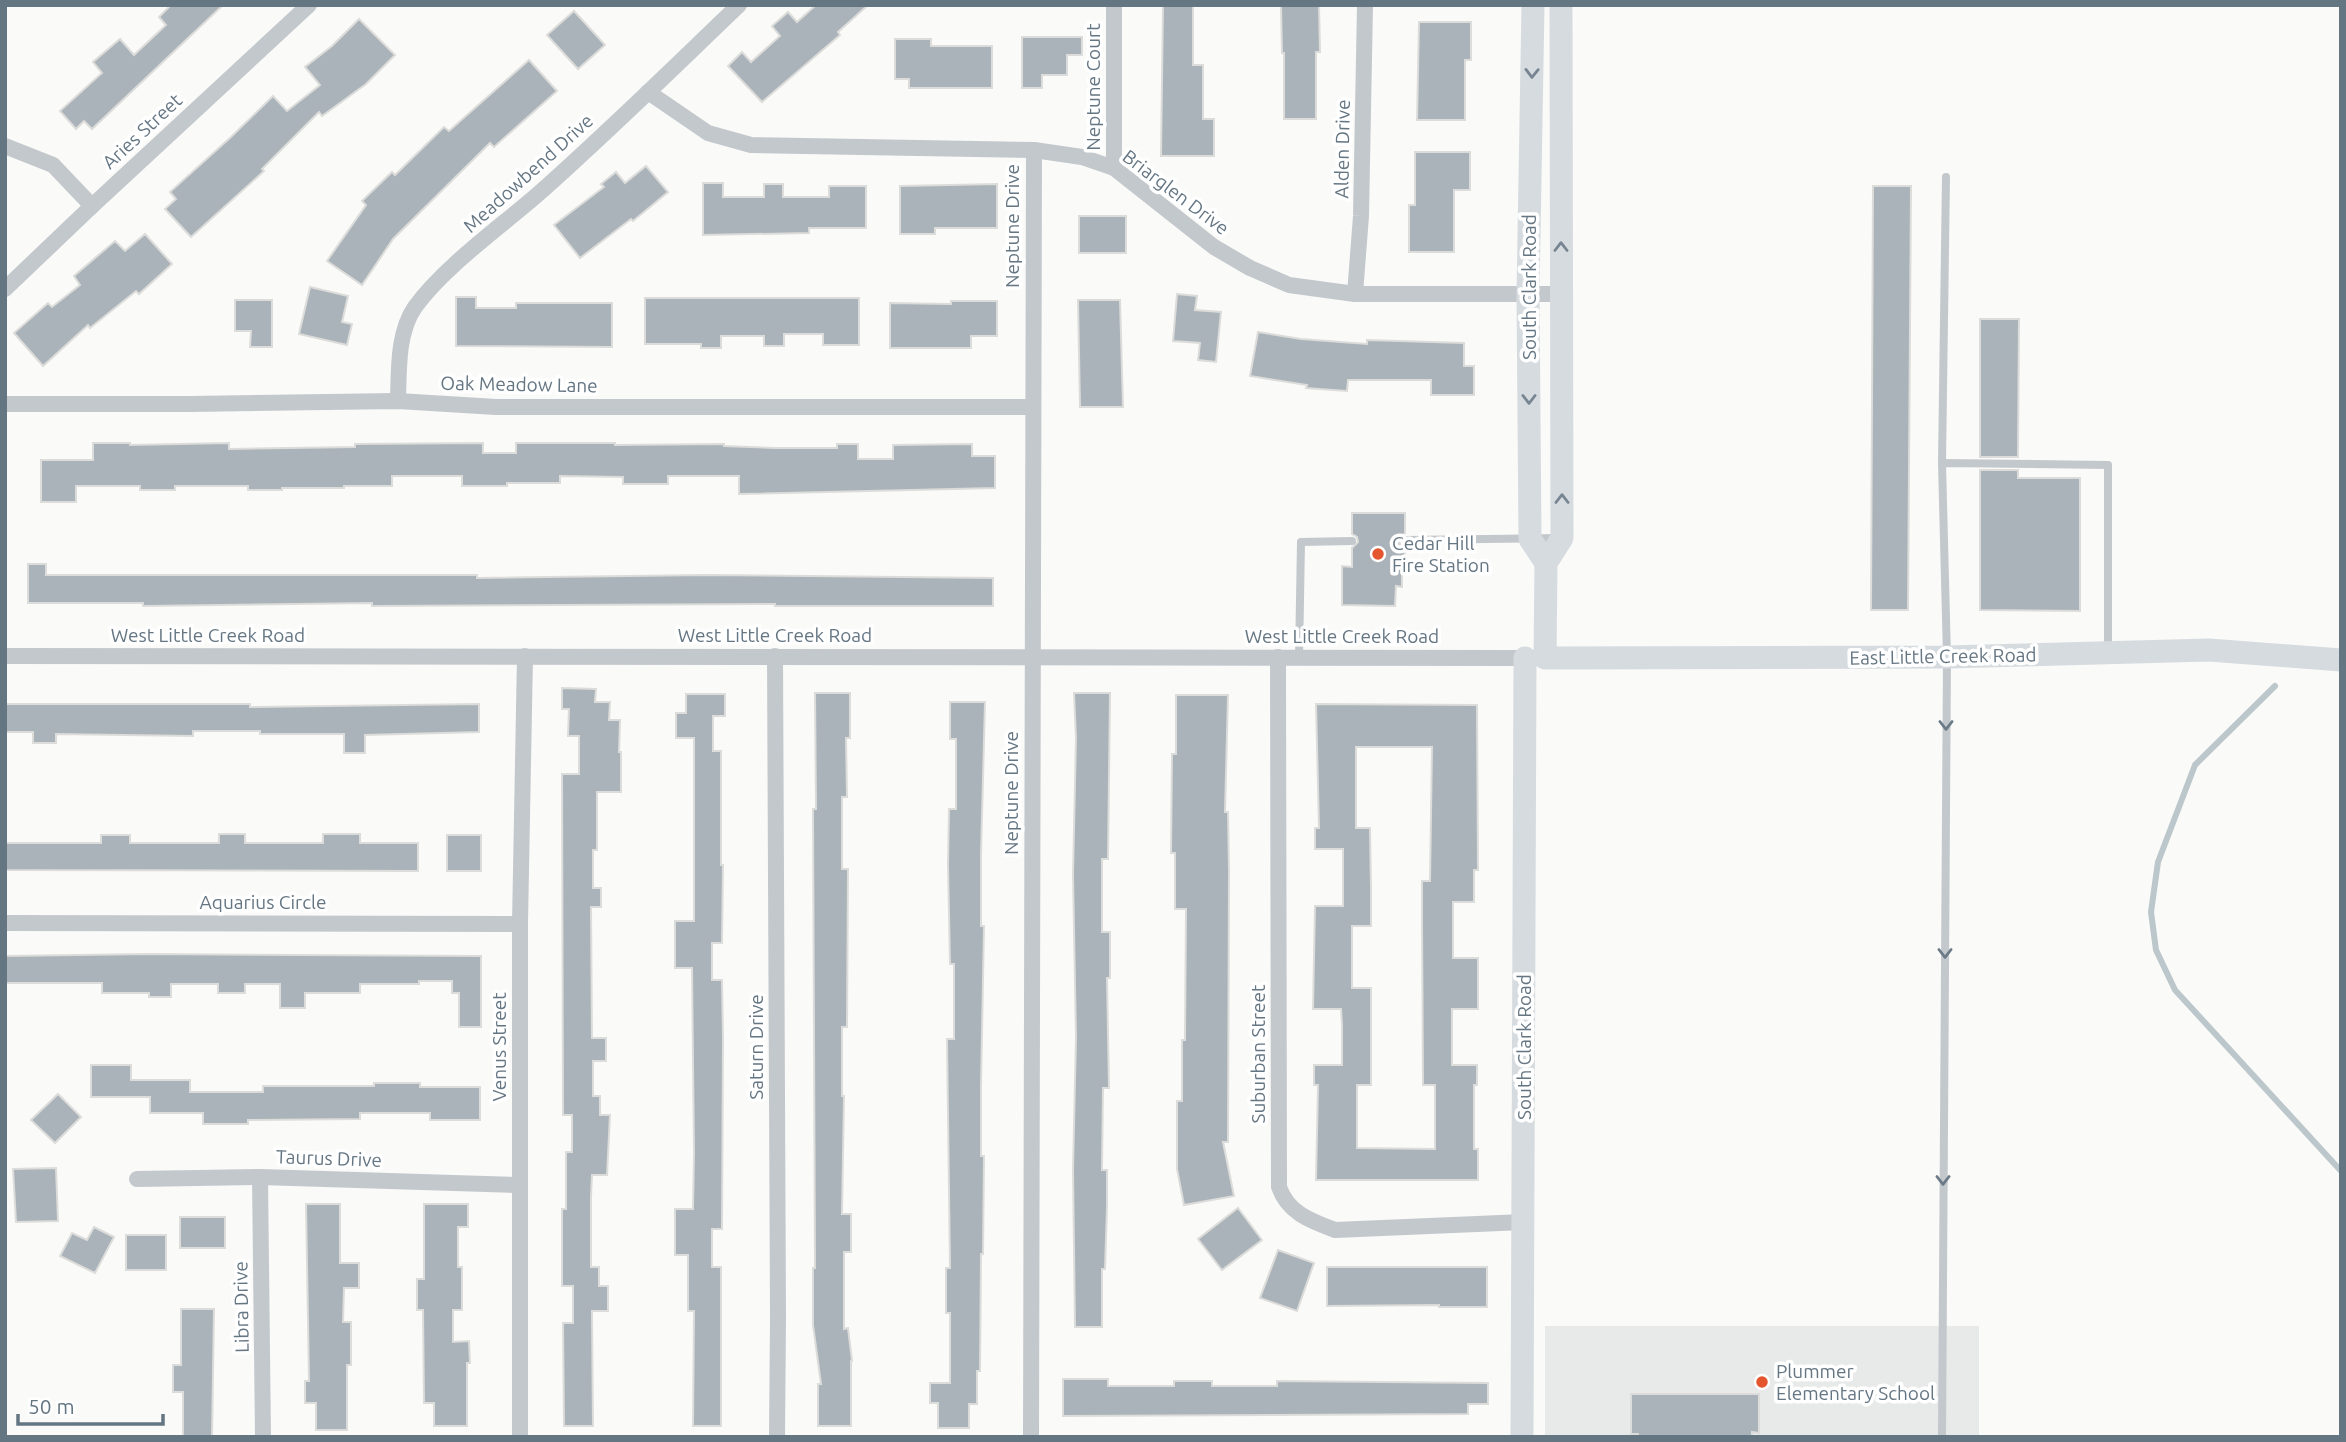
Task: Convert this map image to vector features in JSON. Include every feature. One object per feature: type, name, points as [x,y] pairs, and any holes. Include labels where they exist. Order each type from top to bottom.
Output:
[{"type":"street","name":"Aries Street","points":[[5,289],[309,5]]},
{"type":"street","name":"Meadowbend Drive","points":[[398,401],[400,361],[406,326],[415,308],[447,273],[539,194],[740,5]]},
{"type":"street","name":"Neptune Court","points":[[1114,5],[1114,168]]},
{"type":"street","name":"Alden Drive","points":[[1355,293],[1361,216],[1365,5]]},
{"type":"street","name":"South Clark Road","points":[[1530,539],[1528,294],[1534,5]]},
{"type":"street","name":"South Clark Road","points":[[1561,5],[1562,538]]},
{"type":"street","name":"Briarglen Drive","points":[[648,92],[708,133],[751,145],[1034,150],[1082,157],[1114,168],[1214,247],[1250,268],[1289,285],[1355,293],[1561,293]]},
{"type":"street","points":[[5,146],[53,165],[92,206]]},
{"type":"street","name":"Neptune Drive","points":[[1031,1437],[1034,150]]},
{"type":"street","name":"Oak Meadow Lane","points":[[5,404],[398,401],[496,407],[1032,407]]},
{"type":"street","points":[[1530,539],[1546,562],[1562,538]]},
{"type":"street","name":"South Clark Road","points":[[1522,1437],[1535,658],[1546,562]]},
{"type":"street","name":"East Little Creek Road","points":[[1535,658],[1947,657],[2209,650],[2341,660]]},
{"type":"street","name":"West Little Creek Road","points":[[5,656],[1535,658]]},
{"type":"street","name":"Venus Street","points":[[520,1437],[520,924],[524,656]]},
{"type":"street","name":"Saturn Drive","points":[[775,656],[777,1437]]},
{"type":"street","name":"Suburban Street","points":[[1278,657],[1279,1187],[1284,1201],[1308,1220],[1335,1230],[1524,1222]]},
{"type":"street","name":"Aquarius Circle","points":[[5,923],[520,924]]},
{"type":"street","name":"Taurus Drive","points":[[137,1179],[260,1177],[520,1185]]},
{"type":"street","name":"Libra Drive","points":[[260,1177],[263,1437]]},
{"type":"lane","points":[[1942,1437],[1947,657],[1942,463],[1946,177]]},
{"type":"lane","points":[[1942,463],[2108,465],[2108,653]]},
{"type":"lane","points":[[1405,540],[1562,538]]},
{"type":"lane","points":[[1298,657],[1301,542],[1352,541]]},
{"type":"shaded area","name":"Plummer Elementary School","points":[[1545,1326],[1979,1326],[1979,1437],[1545,1437]]},
{"type":"building","points":[[171,5],[223,5],[92,129],[84,121],[76,129],[60,111],[102,73],[93,62],[120,39],[134,55],[166,25],[159,17]]},
{"type":"building","points":[[816,5],[868,5],[838,32],[840,35],[762,102],[728,66],[742,52],[751,62],[780,36],[772,26],[788,12],[797,22]]},
{"type":"building","points":[[1163,5],[1193,5],[1193,65],[1203,65],[1203,119],[1214,119],[1214,156],[1161,156]]},
{"type":"building","points":[[1319,5],[1320,52],[1316,52],[1316,119],[1284,119],[1281,6]]},
{"type":"building","points":[[574,11],[605,45],[578,69],[547,35]]},
{"type":"building","points":[[359,19],[395,55],[366,84],[322,116],[319,112],[262,169],[264,171],[191,237],[165,209],[176,199],[170,192],[273,96],[287,111],[320,85],[305,67],[332,46]]},
{"type":"building","points":[[1419,22],[1471,22],[1471,60],[1465,60],[1465,120],[1417,120]]},
{"type":"building","points":[[1022,37],[1082,37],[1082,55],[1067,55],[1067,75],[1042,75],[1042,88],[1022,88]]},
{"type":"building","points":[[895,39],[931,39],[931,46],[992,46],[992,88],[909,88],[909,79],[895,79]]},
{"type":"building","points":[[529,60],[557,91],[494,147],[490,143],[393,239],[362,285],[327,261],[366,205],[362,201],[392,172],[395,175],[444,127],[449,131]]},
{"type":"building","points":[[1415,152],[1470,152],[1470,190],[1454,190],[1454,252],[1409,252],[1409,205],[1415,205]]},
{"type":"building","points":[[646,166],[668,192],[633,221],[631,219],[580,258],[554,225],[604,187],[601,184],[616,172],[625,183]]},
{"type":"building","points":[[703,183],[723,183],[723,197],[764,197],[764,184],[783,184],[783,197],[829,197],[829,186],[866,186],[866,228],[809,228],[809,233],[703,235]]},
{"type":"building","points":[[997,184],[997,228],[935,228],[935,234],[900,234],[900,186]]},
{"type":"building","points":[[1873,186],[1911,186],[1908,610],[1871,610]]},
{"type":"building","points":[[1079,216],[1126,216],[1126,253],[1079,253]]},
{"type":"building","points":[[145,234],[172,264],[139,294],[136,291],[90,328],[88,325],[43,366],[14,333],[48,303],[52,307],[80,285],[74,276],[115,241],[125,251]]},
{"type":"building","points":[[310,287],[348,296],[342,322],[352,324],[347,345],[299,334]]},
{"type":"building","points":[[1177,294],[1197,296],[1195,310],[1221,312],[1216,362],[1198,360],[1200,343],[1173,341]]},
{"type":"building","points":[[456,297],[476,297],[476,308],[516,308],[516,303],[612,303],[612,347],[456,346]]},
{"type":"building","points":[[645,298],[859,298],[859,345],[823,345],[823,334],[784,334],[784,346],[764,346],[764,336],[721,336],[721,348],[701,348],[701,344],[645,344]]},
{"type":"building","points":[[235,300],[272,300],[272,347],[250,347],[251,331],[235,331]]},
{"type":"building","points":[[1078,300],[1120,300],[1123,407],[1080,407]]},
{"type":"building","points":[[951,301],[997,301],[997,336],[971,336],[971,348],[890,348],[890,303],[951,304]]},
{"type":"building","points":[[1980,319],[2019,319],[2018,457],[1980,457]]},
{"type":"building","points":[[1258,332],[1301,339],[1367,344],[1367,340],[1464,343],[1464,366],[1474,366],[1474,395],[1431,395],[1431,380],[1348,380],[1347,391],[1306,388],[1307,385],[1250,376]]},
{"type":"building","points":[[93,443],[229,443],[229,449],[483,443],[483,453],[516,453],[516,443],[724,444],[775,448],[837,448],[837,444],[858,444],[858,459],[893,459],[893,445],[972,444],[972,456],[995,456],[995,488],[739,494],[739,476],[668,476],[668,484],[623,484],[623,477],[560,476],[560,483],[462,486],[462,476],[392,476],[392,486],[282,490],[248,490],[248,486],[175,486],[175,490],[140,490],[140,486],[76,486],[76,502],[41,502],[41,460],[93,460]]},
{"type":"building","points":[[1980,470],[2018,470],[2018,478],[2080,478],[2080,611],[1980,610]]},
{"type":"building","name":"Cedar Hill Fire Station","points":[[1352,513],[1405,513],[1405,533],[1399,539],[1400,544],[1405,547],[1404,570],[1402,587],[1396,586],[1395,606],[1342,605],[1342,566],[1352,567],[1352,548],[1358,542],[1357,537],[1352,534]]},
{"type":"building","points":[[28,564],[46,564],[46,575],[993,578],[993,606],[372,606],[372,603],[143,606],[143,603],[28,603]]},
{"type":"building","points":[[562,688],[596,689],[595,702],[610,702],[609,720],[620,720],[621,792],[597,792],[597,850],[593,850],[593,888],[601,888],[601,907],[591,907],[592,1038],[606,1038],[606,1061],[593,1061],[593,1096],[600,1096],[600,1115],[610,1115],[607,1175],[592,1175],[591,1267],[599,1267],[599,1286],[608,1286],[608,1311],[592,1311],[593,1426],[564,1426],[563,1323],[573,1323],[573,1286],[562,1286],[562,1209],[566,1209],[566,1152],[572,1152],[572,1115],[563,1115],[562,774],[579,774],[579,736],[568,736],[569,709],[562,709]]},
{"type":"building","points":[[815,693],[850,693],[850,738],[846,738],[847,797],[842,797],[842,869],[848,869],[847,1027],[842,1027],[842,1214],[851,1214],[851,1252],[844,1252],[844,1329],[848,1328],[852,1361],[851,1426],[818,1426],[818,1384],[821,1384],[813,1325]]},
{"type":"building","points":[[1074,693],[1110,693],[1108,859],[1102,859],[1102,932],[1110,932],[1110,978],[1107,978],[1109,1088],[1103,1088],[1102,1170],[1107,1170],[1107,1207],[1105,1269],[1102,1269],[1102,1327],[1075,1327]]},
{"type":"building","points":[[686,694],[725,694],[725,716],[713,716],[713,751],[721,751],[723,865],[722,943],[712,943],[712,980],[722,980],[722,1229],[712,1229],[712,1267],[721,1267],[721,1426],[693,1426],[694,1311],[688,1311],[688,1255],[675,1255],[675,1209],[693,1209],[692,968],[675,968],[675,921],[694,921],[694,738],[676,738],[676,713],[686,713]]},
{"type":"building","points":[[1176,695],[1228,695],[1225,812],[1228,812],[1229,870],[1228,1142],[1223,1142],[1234,1196],[1184,1205],[1177,1169],[1177,1101],[1182,1101],[1182,1040],[1185,1040],[1186,909],[1175,909],[1175,853],[1171,853],[1172,754],[1176,754]]},
{"type":"building","points":[[950,702],[985,702],[981,854],[981,926],[984,926],[981,1087],[981,1156],[984,1156],[983,1254],[980,1371],[977,1371],[977,1404],[969,1404],[969,1428],[938,1428],[938,1403],[930,1403],[930,1383],[950,1383],[950,1313],[946,1313],[946,1268],[950,1268],[947,1039],[954,1039],[954,964],[950,964],[948,865],[949,809],[956,809],[956,739],[950,739]]},
{"type":"building","points":[[5,704],[250,704],[250,707],[479,704],[479,732],[365,735],[365,753],[344,753],[344,734],[260,734],[260,731],[193,731],[193,736],[56,734],[56,743],[33,743],[33,732],[5,732]]},
{"type":"building","points":[[1316,704],[1477,705],[1478,870],[1474,870],[1474,902],[1453,902],[1453,958],[1478,958],[1478,1009],[1452,1009],[1452,1065],[1477,1065],[1477,1085],[1474,1085],[1474,1149],[1478,1149],[1478,1180],[1316,1180],[1318,1085],[1314,1085],[1314,1065],[1342,1065],[1341,1009],[1313,1009],[1315,906],[1343,906],[1343,849],[1315,849],[1315,828],[1319,828]],"holes":[[[1356,747],[1432,747],[1430,881],[1422,881],[1423,1085],[1435,1085],[1435,1149],[1357,1148],[1357,1085],[1371,1085],[1371,988],[1352,988],[1352,926],[1371,926],[1371,889],[1370,828],[1356,828]]]},
{"type":"building","points":[[219,834],[245,834],[245,843],[323,843],[323,834],[360,834],[360,843],[418,843],[418,871],[5,870],[5,843],[101,843],[101,835],[130,835],[130,843],[219,843]]},
{"type":"building","points":[[447,835],[481,835],[481,871],[447,871]]},
{"type":"building","points":[[5,956],[481,956],[481,1027],[459,1027],[459,993],[452,993],[452,981],[360,984],[360,993],[305,993],[305,1008],[280,1008],[280,984],[245,984],[245,993],[218,993],[218,984],[171,984],[171,997],[149,997],[149,993],[102,993],[102,983],[5,983]]},
{"type":"building","points":[[91,1065],[131,1065],[131,1080],[190,1080],[190,1092],[263,1092],[263,1086],[374,1086],[374,1083],[420,1083],[420,1087],[480,1087],[480,1120],[430,1120],[430,1113],[360,1113],[360,1119],[248,1120],[248,1124],[203,1124],[203,1113],[150,1113],[150,1097],[91,1097]]},
{"type":"building","points":[[58,1094],[81,1117],[55,1143],[31,1120]]},
{"type":"building","points":[[56,1168],[58,1221],[16,1222],[13,1169]]},
{"type":"building","points":[[306,1204],[340,1204],[340,1263],[359,1263],[359,1288],[344,1288],[343,1322],[351,1322],[351,1365],[347,1365],[347,1430],[316,1430],[316,1403],[305,1403],[305,1381],[309,1381]]},
{"type":"building","points":[[424,1204],[468,1204],[468,1227],[458,1227],[462,1310],[453,1310],[453,1342],[469,1341],[467,1426],[434,1426],[434,1403],[424,1403],[423,1310],[417,1310],[417,1279],[424,1279]]},
{"type":"building","points":[[1238,1208],[1262,1240],[1222,1270],[1198,1239]]},
{"type":"building","points":[[180,1217],[225,1217],[225,1248],[180,1248]]},
{"type":"building","points":[[94,1227],[114,1237],[95,1273],[60,1256],[72,1233],[87,1240]]},
{"type":"building","points":[[126,1235],[166,1235],[166,1270],[126,1270]]},
{"type":"building","points":[[1278,1250],[1314,1263],[1297,1311],[1260,1298]]},
{"type":"building","points":[[1327,1267],[1487,1267],[1487,1307],[1327,1306]]},
{"type":"building","points":[[181,1309],[214,1309],[212,1437],[183,1437],[183,1392],[173,1392],[173,1365],[181,1365]]},
{"type":"building","points":[[1063,1379],[1108,1379],[1108,1386],[1174,1386],[1174,1381],[1212,1381],[1212,1386],[1277,1386],[1277,1381],[1488,1383],[1488,1404],[1468,1404],[1468,1414],[1063,1416]]},
{"type":"building","points":[[1631,1394],[1759,1394],[1759,1433],[1752,1432],[1752,1437],[1638,1437],[1638,1434],[1631,1434]]},
{"type":"waterway","points":[[2275,686],[2195,765],[2158,862],[2151,912],[2156,950],[2175,990],[2341,1171]]},
{"type":"place","name":"Cedar Hill Fire Station","points":[[1378,554]]},
{"type":"place","name":"Plummer Elementary School","points":[[1762,1382]]}]
